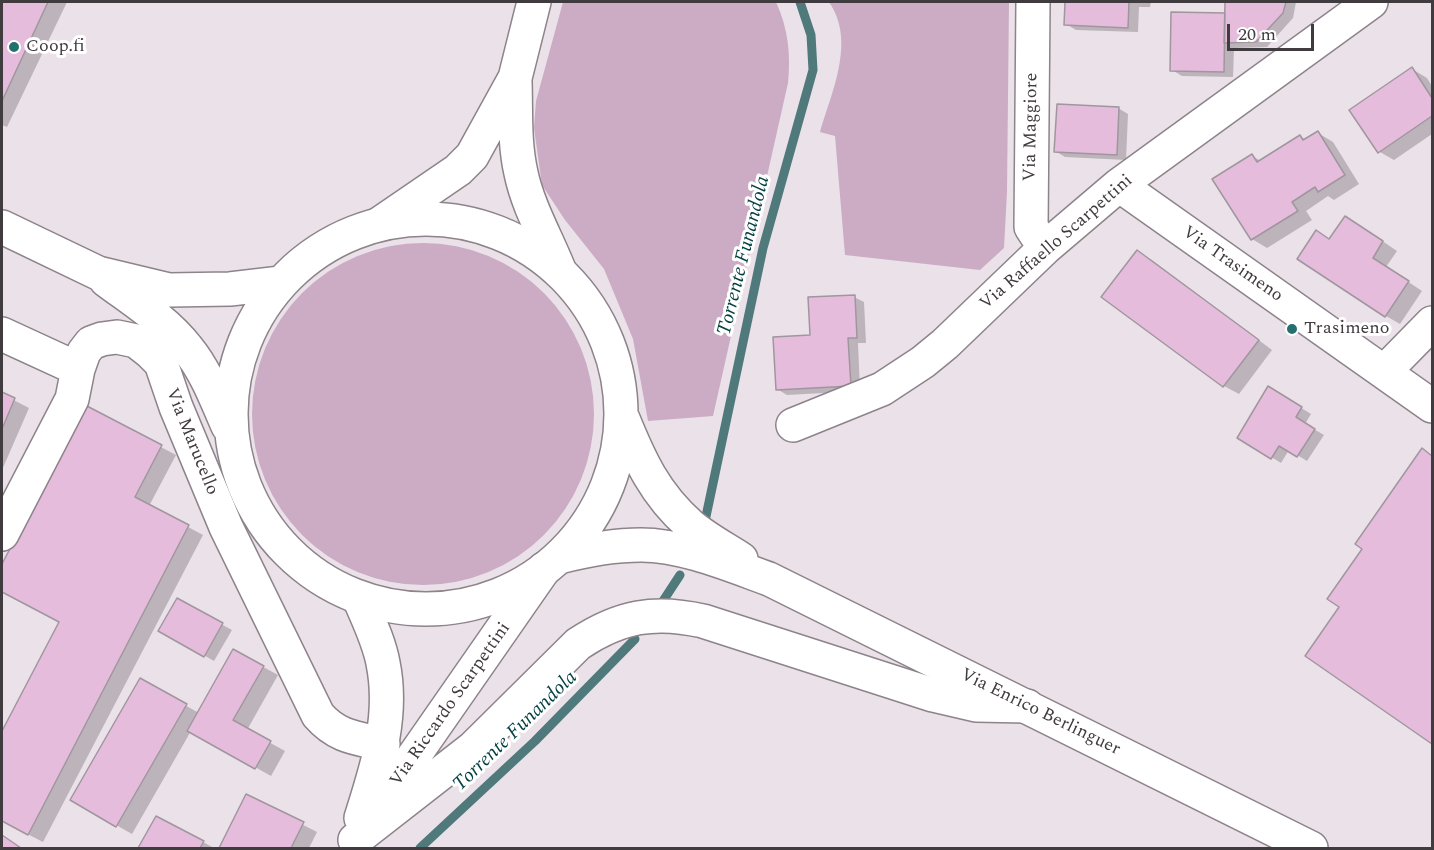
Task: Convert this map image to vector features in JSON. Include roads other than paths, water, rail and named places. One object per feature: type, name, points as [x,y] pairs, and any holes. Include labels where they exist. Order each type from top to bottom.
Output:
[{"type":"street","points":[[379,224],[458,170],[472,156],[515,78],[534,2]]},
{"type":"street","name":"Via Maggiore","points":[[1033,2],[1031,227],[1045,248]]},
{"type":"street","name":"Via Raffaello Scarpettini","points":[[793,425],[882,389],[903,377],[945,344],[1045,248],[1119,185],[1368,3]]},
{"type":"street","points":[[515,78],[517,151],[521,173],[526,192],[560,272]]},
{"type":"street","name":"Via Trasimeno","points":[[1119,185],[1432,406]]},
{"type":"street","name":"Via Enrico Berlinguer","points":[[551,563],[586,526],[605,491],[617,453],[621,415],[618,380],[609,345],[583,298],[560,272],[537,254],[512,239],[475,225],[437,219],[379,224],[343,237],[294,269],[264,304],[250,327],[240,352],[232,387],[231,431],[234,453],[243,485],[258,515],[271,533],[302,565],[319,578],[359,598],[387,605],[416,609],[445,608],[474,603],[502,594],[551,563],[589,550],[642,545],[670,548],[769,579],[1311,849]]},
{"type":"street","name":"Via Enrico Berlinguer","points":[[2,227],[98,273],[169,290],[230,289],[281,283]]},
{"type":"street","name":"Via Enrico Berlinguer","points":[[98,273],[173,332],[188,349],[205,373],[231,431]]},
{"type":"street","points":[[1384,372],[1432,323]]},
{"type":"street","points":[[2,334],[78,369]]},
{"type":"street","name":"Via Marucello","points":[[2,534],[72,399],[84,352],[92,343],[102,339],[117,337],[136,341],[160,363],[226,527],[318,715],[334,731],[383,744]]},
{"type":"street","name":"Via Enrico Berlinguer","points":[[621,415],[640,463],[667,501],[691,526],[769,579]]},
{"type":"street","name":"Via Riccardo Scarpettini","points":[[351,844],[409,766],[551,563]]},
{"type":"street","name":"Via Riccardo Scarpettini","points":[[351,844],[383,744],[388,706],[383,661],[359,598]]},
{"type":"street","points":[[351,844],[473,748],[578,644],[596,633],[639,616],[666,614],[703,621],[877,678],[976,705],[1027,706]]},
{"type":"waterway","name":"Torrente Funandola","points":[[705,521],[763,248],[813,70],[811,35],[800,2]]},
{"type":"waterway","name":"Torrente Funandola","points":[[663,601],[680,575]]},
{"type":"waterway","name":"Torrente Funandola","points":[[420,848],[535,741],[635,639]]},
{"type":"place","name":"Coop.fi","points":[[14,47]]},
{"type":"place","name":"Trasimeno","points":[[1292,329]]}]
